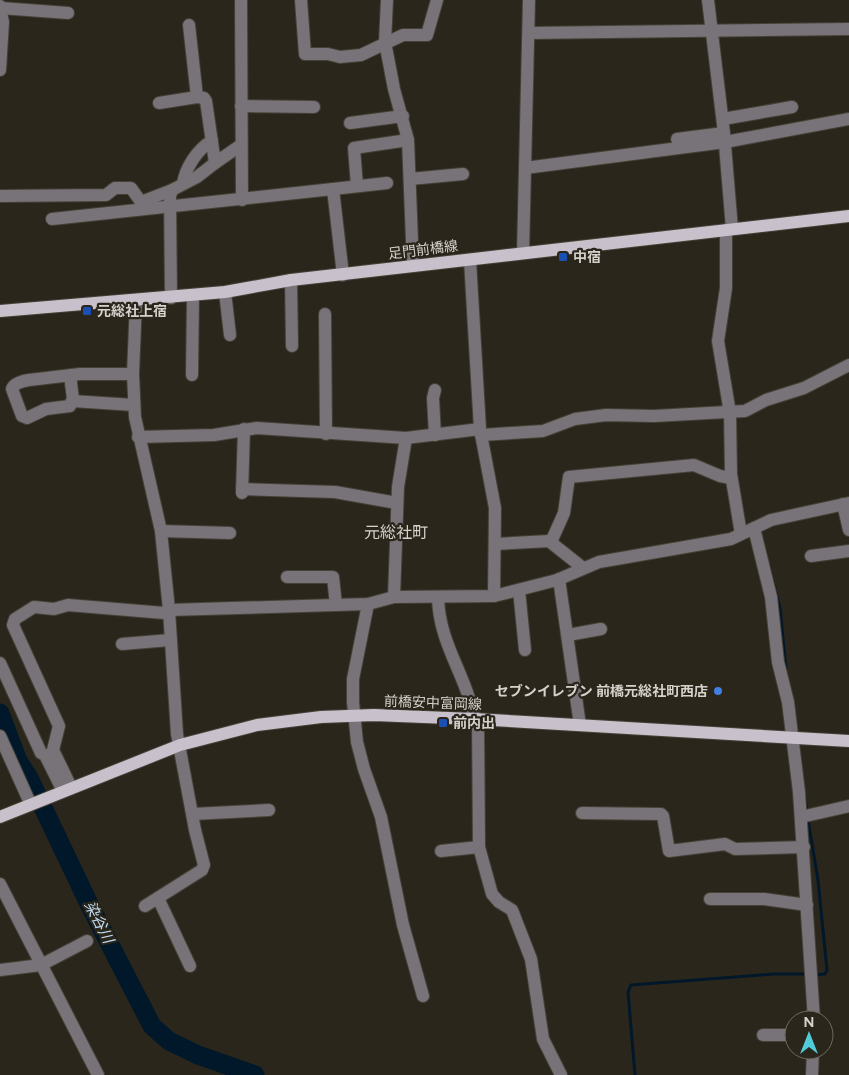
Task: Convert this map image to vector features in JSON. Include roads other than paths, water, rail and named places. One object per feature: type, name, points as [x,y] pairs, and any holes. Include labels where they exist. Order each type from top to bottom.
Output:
[{"type":"main road","name":"足門前橋線","points":[[0,312],[193,296],[291,280],[849,216]]},
{"type":"main road","name":"前橋安中富岡線","points":[[32,802],[180,745],[269,723],[355,715],[476,719],[849,741]]},
{"type":"main road","points":[[1,815],[32,802]]},
{"type":"street","points":[[242,0],[242,200]]},
{"type":"street","points":[[301,0],[305,54],[351,56],[361,55],[404,34],[427,35],[437,0]]},
{"type":"street","points":[[387,0],[385,42],[394,89],[403,116],[408,140],[412,266]]},
{"type":"street","points":[[523,254],[529,0]]},
{"type":"street","points":[[708,0],[725,138],[729,229],[726,288],[718,342],[730,412],[731,478],[741,534]]},
{"type":"street","points":[[0,70],[3,22],[1,7],[68,13]]},
{"type":"street","points":[[189,25],[196,97]]},
{"type":"street","points":[[529,33],[849,29]]},
{"type":"street","points":[[159,103],[196,97],[204,98],[215,163]]},
{"type":"street","points":[[241,106],[314,106]]},
{"type":"street","points":[[723,119],[792,107]]},
{"type":"street","points":[[350,123],[403,116]]},
{"type":"street","points":[[525,168],[849,120]]},
{"type":"street","points":[[677,139],[725,138]]},
{"type":"street","points":[[357,186],[354,148],[408,140]]},
{"type":"street","points":[[171,298],[170,196],[178,187],[189,166],[207,144],[212,142]]},
{"type":"street","points":[[142,205],[178,187],[241,145]]},
{"type":"street","points":[[410,179],[463,174]]},
{"type":"street","points":[[52,219],[142,205],[171,208],[387,184]]},
{"type":"street","points":[[0,196],[106,195],[115,188],[131,188],[142,205]]},
{"type":"street","points":[[333,189],[344,275]]},
{"type":"street","points":[[470,260],[480,432],[495,508],[494,596]]},
{"type":"street","points":[[291,280],[292,346]]},
{"type":"street","points":[[225,292],[230,334]]},
{"type":"street","points":[[192,375],[193,296]]},
{"type":"street","points":[[136,301],[133,374],[134,405],[138,437],[161,532],[180,745],[204,867],[146,906]]},
{"type":"street","points":[[325,314],[326,434]]},
{"type":"street","points":[[138,437],[214,434],[244,428],[406,438],[480,432],[543,431],[575,418],[606,415],[654,416],[745,411],[766,400],[804,388],[849,365]]},
{"type":"street","points":[[70,375],[72,401],[67,407],[46,409],[33,416],[24,418],[12,389],[16,384],[24,381],[70,375],[133,374]]},
{"type":"street","points":[[435,390],[433,398],[435,435]]},
{"type":"street","points":[[72,401],[134,405]]},
{"type":"street","points":[[244,428],[242,491],[335,492],[397,503]]},
{"type":"street","points":[[394,597],[397,503],[406,438]]},
{"type":"street","points":[[551,542],[564,512],[568,476],[694,465],[720,476],[731,478]]},
{"type":"street","points":[[64,791],[53,752],[53,745],[59,726],[13,625],[15,619],[37,607],[54,609],[68,605],[164,613],[169,610],[368,604],[394,597],[494,596],[559,580],[583,568],[608,560],[732,538],[771,520],[846,504],[849,530]]},
{"type":"street","points":[[754,528],[771,597],[778,662],[788,702],[804,847],[813,1010]]},
{"type":"street","points":[[161,532],[230,533]]},
{"type":"street","points":[[495,544],[551,542],[583,568]]},
{"type":"street","points":[[812,556],[849,551]]},
{"type":"street","points":[[287,577],[333,577],[336,605]]},
{"type":"street","points":[[559,580],[580,725]]},
{"type":"street","points":[[519,590],[525,650]]},
{"type":"street","points":[[438,597],[444,637],[450,654],[468,690],[476,719],[479,847],[495,898],[512,910],[531,959],[543,1039],[561,1075]]},
{"type":"street","points":[[368,604],[353,680],[357,742],[364,769],[381,817],[403,925],[423,996]]},
{"type":"street","points":[[568,635],[601,629]]},
{"type":"street","points":[[122,644],[170,640]]},
{"type":"street","points":[[0,663],[41,753],[45,755],[64,791]]},
{"type":"street","points":[[0,736],[32,802]]},
{"type":"street","points":[[801,817],[849,806]]},
{"type":"street","points":[[193,814],[269,810]]},
{"type":"street","points":[[582,813],[661,814],[663,816],[669,851],[725,844],[735,849],[804,847]]},
{"type":"street","points":[[441,851],[479,847]]},
{"type":"street","points":[[0,884],[98,1075]]},
{"type":"street","points":[[158,898],[190,966]]},
{"type":"street","points":[[710,899],[764,899],[808,905]]},
{"type":"street","points":[[0,970],[41,965],[87,941]]},
{"type":"street","points":[[763,1035],[784,1035]]},
{"type":"street","points":[[812,1075],[813,1060]]},
{"type":"waterway","points":[[769,566],[780,608],[786,670]]},
{"type":"waterway","name":"染谷川","points":[[0,713],[18,761],[29,778],[90,906],[152,1026],[169,1041],[198,1055],[255,1075]]},
{"type":"waterway","points":[[805,797],[807,814]]},
{"type":"waterway","points":[[808,820],[818,880],[827,970],[825,974],[815,975]]},
{"type":"waterway","points":[[635,1075],[628,992],[631,985],[774,974],[809,974]]},
{"type":"place","name":"中宿","points":[[563,257]]},
{"type":"place","name":"元総社上宿","points":[[87,311]]},
{"type":"place","name":"セブンイレブン 前橋元総社町西店","points":[[718,691]]},
{"type":"place","name":"前内出","points":[[443,723]]},
{"type":"district","name":"元総社町","points":[[396,532]]}]
